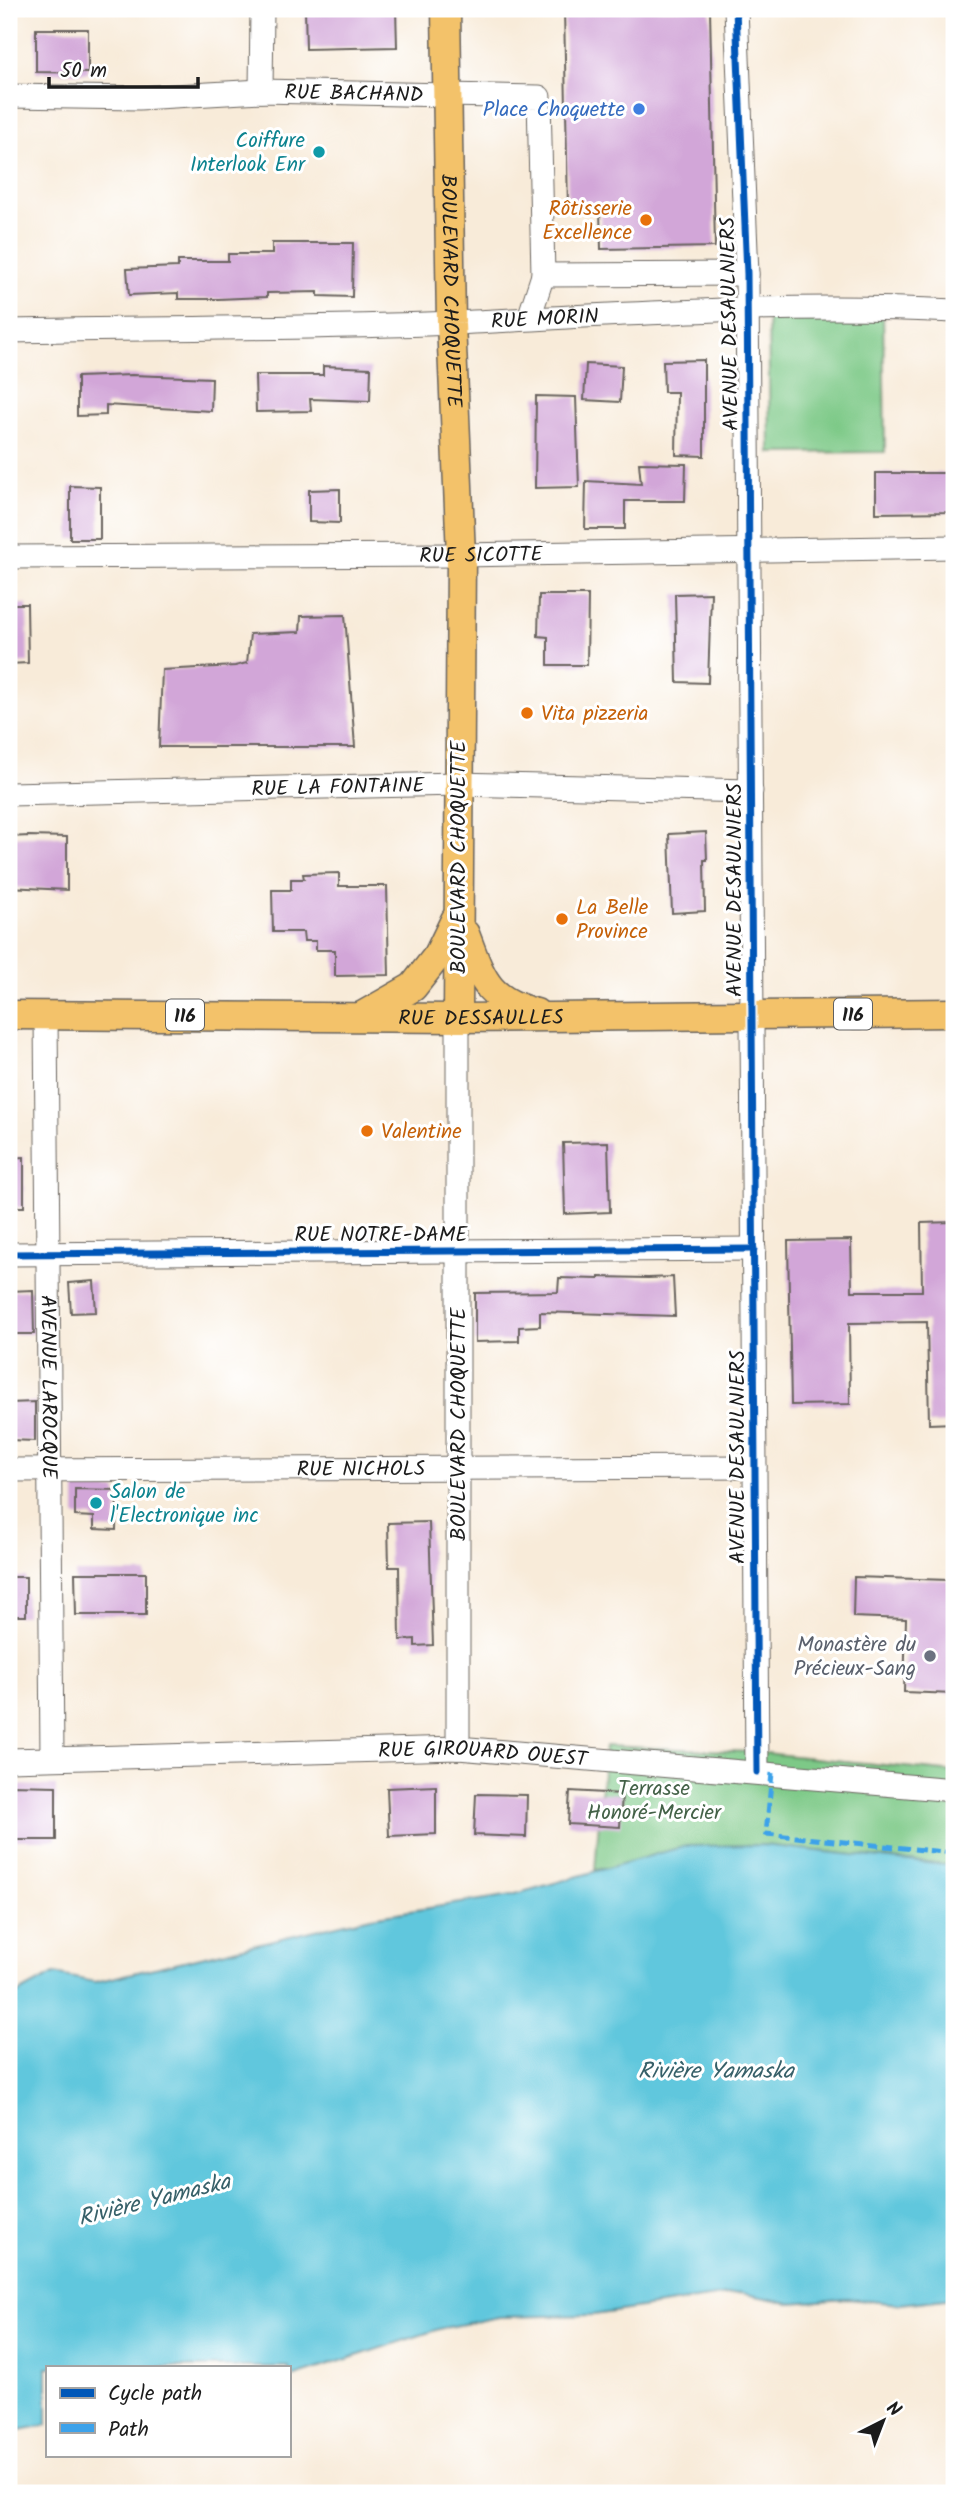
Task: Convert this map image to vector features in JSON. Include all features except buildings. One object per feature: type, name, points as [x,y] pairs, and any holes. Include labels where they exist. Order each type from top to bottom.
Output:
[{"type":"main road","name":"BOULEVARD CHOQUETTE","points":[[446,9],[452,323],[461,555],[458,1018]]},
{"type":"main road","points":[[362,1017],[412,987],[438,955],[458,915]]},
{"type":"main road","points":[[458,915],[481,978],[490,989],[499,997],[523,1009],[550,1017]]},
{"type":"main road","name":"RUE DESSAULLES","points":[[9,1015],[458,1018],[954,1013]]},
{"type":"street","points":[[261,91],[262,9]]},
{"type":"street","name":"AVENUE DESAULNIERS","points":[[736,9],[747,274],[757,1772]]},
{"type":"street","name":"RUE BACHAND","points":[[9,96],[139,98],[261,91],[539,97],[543,275]]},
{"type":"street","points":[[530,318],[543,275],[747,274]]},
{"type":"street","name":"RUE MORIN","points":[[9,331],[452,323],[747,309],[883,307],[954,311]]},
{"type":"street","name":"RUE SICOTTE","points":[[9,557],[461,555],[954,547]]},
{"type":"street","name":"RUE LA FONTAINE","points":[[9,794],[458,785],[751,792]]},
{"type":"street","name":"AVENUE LAROCQUE","points":[[46,1014],[52,1758]]},
{"type":"street","name":"BOULEVARD CHOQUETTE","points":[[458,1018],[458,1748]]},
{"type":"street","name":"RUE NOTRE-DAME","points":[[9,1254],[754,1249]]},
{"type":"street","name":"RUE NICHOLS","points":[[9,1470],[755,1467]]},
{"type":"street","name":"RUE GIROUARD OUEST","points":[[9,1760],[458,1748],[954,1790]]},
{"type":"green space","points":[[883,307],[885,452],[770,453],[768,309]]},
{"type":"green space","name":"Terrasse Honoré-Mercier","points":[[605,1746],[754,1752],[954,1772],[954,1866],[763,1845],[595,1870]]},
{"type":"water","name":"Rivière Yamaska","points":[[763,1845],[954,1866],[954,2298],[900,2304],[848,2299],[790,2303],[741,2293],[594,2315],[499,2317],[439,2329],[290,2378],[290,2366],[46,2366],[46,2425],[9,2432],[9,1998],[54,1974],[95,1982],[371,1917],[512,1895],[685,1846]]},
{"type":"marked path","points":[[772,1773],[766,1834],[954,1853]]},
{"type":"cycle path","points":[[736,9],[747,274],[757,1772]]},
{"type":"cycle path","points":[[9,1254],[754,1249]]},
{"type":"place","name":"Place Choquette","points":[[639,109]]},
{"type":"place","name":"Coiffure Interlook Enr","points":[[319,152]]},
{"type":"place","name":"Rôtisserie Excellence","points":[[646,220]]},
{"type":"place","name":"Vita pizzeria","points":[[527,713]]},
{"type":"place","name":"La Belle Province","points":[[562,919]]},
{"type":"place","name":"Valentine","points":[[367,1131]]},
{"type":"place","name":"Salon de l'Electronique inc","points":[[96,1503]]},
{"type":"place","name":"Monastère du Précieux-Sang","points":[[930,1656]]}]
